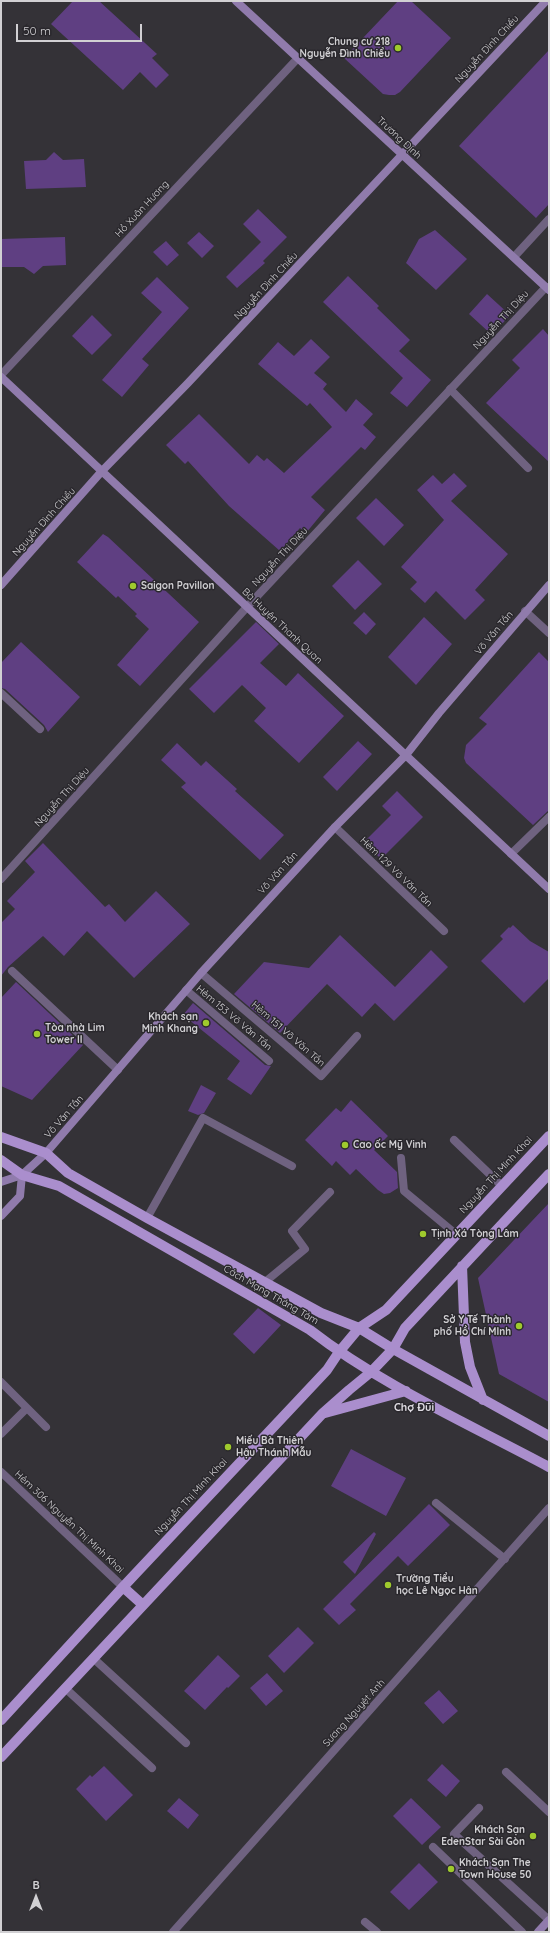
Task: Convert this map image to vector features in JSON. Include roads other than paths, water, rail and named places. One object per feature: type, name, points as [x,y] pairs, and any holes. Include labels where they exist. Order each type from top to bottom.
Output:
[{"type":"main road","name":"Trương Định","points":[[236,1],[547,288]]},
{"type":"main road","name":"Nguyễn Đình Chiểu","points":[[1,585],[102,471],[188,383],[546,1]]},
{"type":"main road","name":"Bà Huyện Thanh Quan","points":[[1,376],[549,889]]},
{"type":"main road","name":"Võ Văn Tần","points":[[1,1182],[22,1175],[46,1153],[201,972],[335,827],[406,755],[549,585]]},
{"type":"main road","name":"Nguyễn Thị Minh Khai","points":[[2,1718],[327,1370],[339,1352],[359,1328],[386,1310],[549,1136]]},
{"type":"main road","name":"Cách Mạng Tháng Tám","points":[[1,1137],[46,1153],[68,1172],[147,1218],[321,1313],[359,1328],[393,1349],[549,1436]]},
{"type":"main road","name":"Cách Mạng Tháng Tám","points":[[1,1160],[22,1175],[59,1186],[310,1330],[339,1352],[372,1372],[549,1467]]},
{"type":"main road","points":[[1,1757],[323,1413],[372,1372],[393,1349],[405,1328],[549,1174]]},
{"type":"main road","points":[[1,1216],[20,1196],[22,1175]]},
{"type":"main road","points":[[462,1266],[465,1342],[470,1367],[483,1400]]},
{"type":"main road","points":[[323,1413],[406,1391]]},
{"type":"main road","points":[[123,1587],[143,1605]]},
{"type":"main road","points":[[538,1932],[549,1920]]},
{"type":"street","name":"Hồ Xuân Hương","points":[[1,376],[298,58]]},
{"type":"street","points":[[514,257],[549,219]]},
{"type":"street","name":"Nguyễn Thị Diệu","points":[[1,879],[247,607],[450,389],[547,288]]},
{"type":"street","points":[[450,389],[528,468]]},
{"type":"street","points":[[526,611],[549,633]]},
{"type":"street","points":[[1,693],[40,729]]},
{"type":"street","points":[[511,854],[549,817]]},
{"type":"street","name":"Hẻm 129 Võ Văn Tần","points":[[335,827],[444,931]]},
{"type":"street","points":[[12,971],[118,1070]]},
{"type":"street","name":"Hẻm 151 Võ Văn Tần","points":[[201,972],[321,1076],[357,1036]]},
{"type":"street","name":"Hẻm 153 Võ Văn Tần","points":[[186,990],[269,1060]]},
{"type":"street","points":[[147,1218],[203,1118],[292,1166]]},
{"type":"street","points":[[454,1140],[502,1186]]},
{"type":"street","points":[[401,1158],[404,1191],[457,1235]]},
{"type":"street","points":[[265,1282],[305,1249],[292,1231],[330,1192]]},
{"type":"street","points":[[1,1382],[46,1427]]},
{"type":"street","points":[[1,1434],[27,1408]]},
{"type":"street","name":"Hẻm 306 Nguyễn Thị Minh Khai","points":[[1,1472],[123,1587]]},
{"type":"street","points":[[436,1503],[505,1559]]},
{"type":"street","name":"Sương Nguyệt Anh","points":[[173,1932],[549,1508]]},
{"type":"street","points":[[93,1658],[186,1743]]},
{"type":"street","points":[[65,1688],[152,1768]]},
{"type":"street","points":[[506,1772],[549,1812]]},
{"type":"street","points":[[479,1808],[454,1834],[549,1920]]},
{"type":"street","points":[[433,1847],[522,1932]]},
{"type":"street","points":[[365,1922],[377,1932]]},
{"type":"place","name":"Chung cư 218 Nguyễn Đình Chiểu","points":[[398,48]]},
{"type":"place","name":"Saigon Pavillon","points":[[133,586]]},
{"type":"place","name":"Khách sạn Minh Khang","points":[[206,1023]]},
{"type":"place","name":"Tòa nhà Lim Tower II","points":[[37,1034]]},
{"type":"place","name":"Cao ốc Mỹ Vinh","points":[[345,1145]]},
{"type":"place","name":"Tịnh Xá Tòng Lâm","points":[[423,1234]]},
{"type":"place","name":"Sở Y Tế Thành phố Hồ Chí MInh","points":[[519,1326]]},
{"type":"place","name":"Miếu Bà Thiên Hậu Thánh Mẫu","points":[[228,1447]]},
{"type":"place","name":"Trường Tiểu học Lê Ngọc Hân","points":[[388,1585]]},
{"type":"place","name":"Khách Sạn EdenStar Sài Gòn","points":[[533,1836]]},
{"type":"place","name":"Khách Sạn The Town House 50","points":[[451,1869]]},
{"type":"district","name":"Chợ Đũi","points":[[414,1408]]}]
